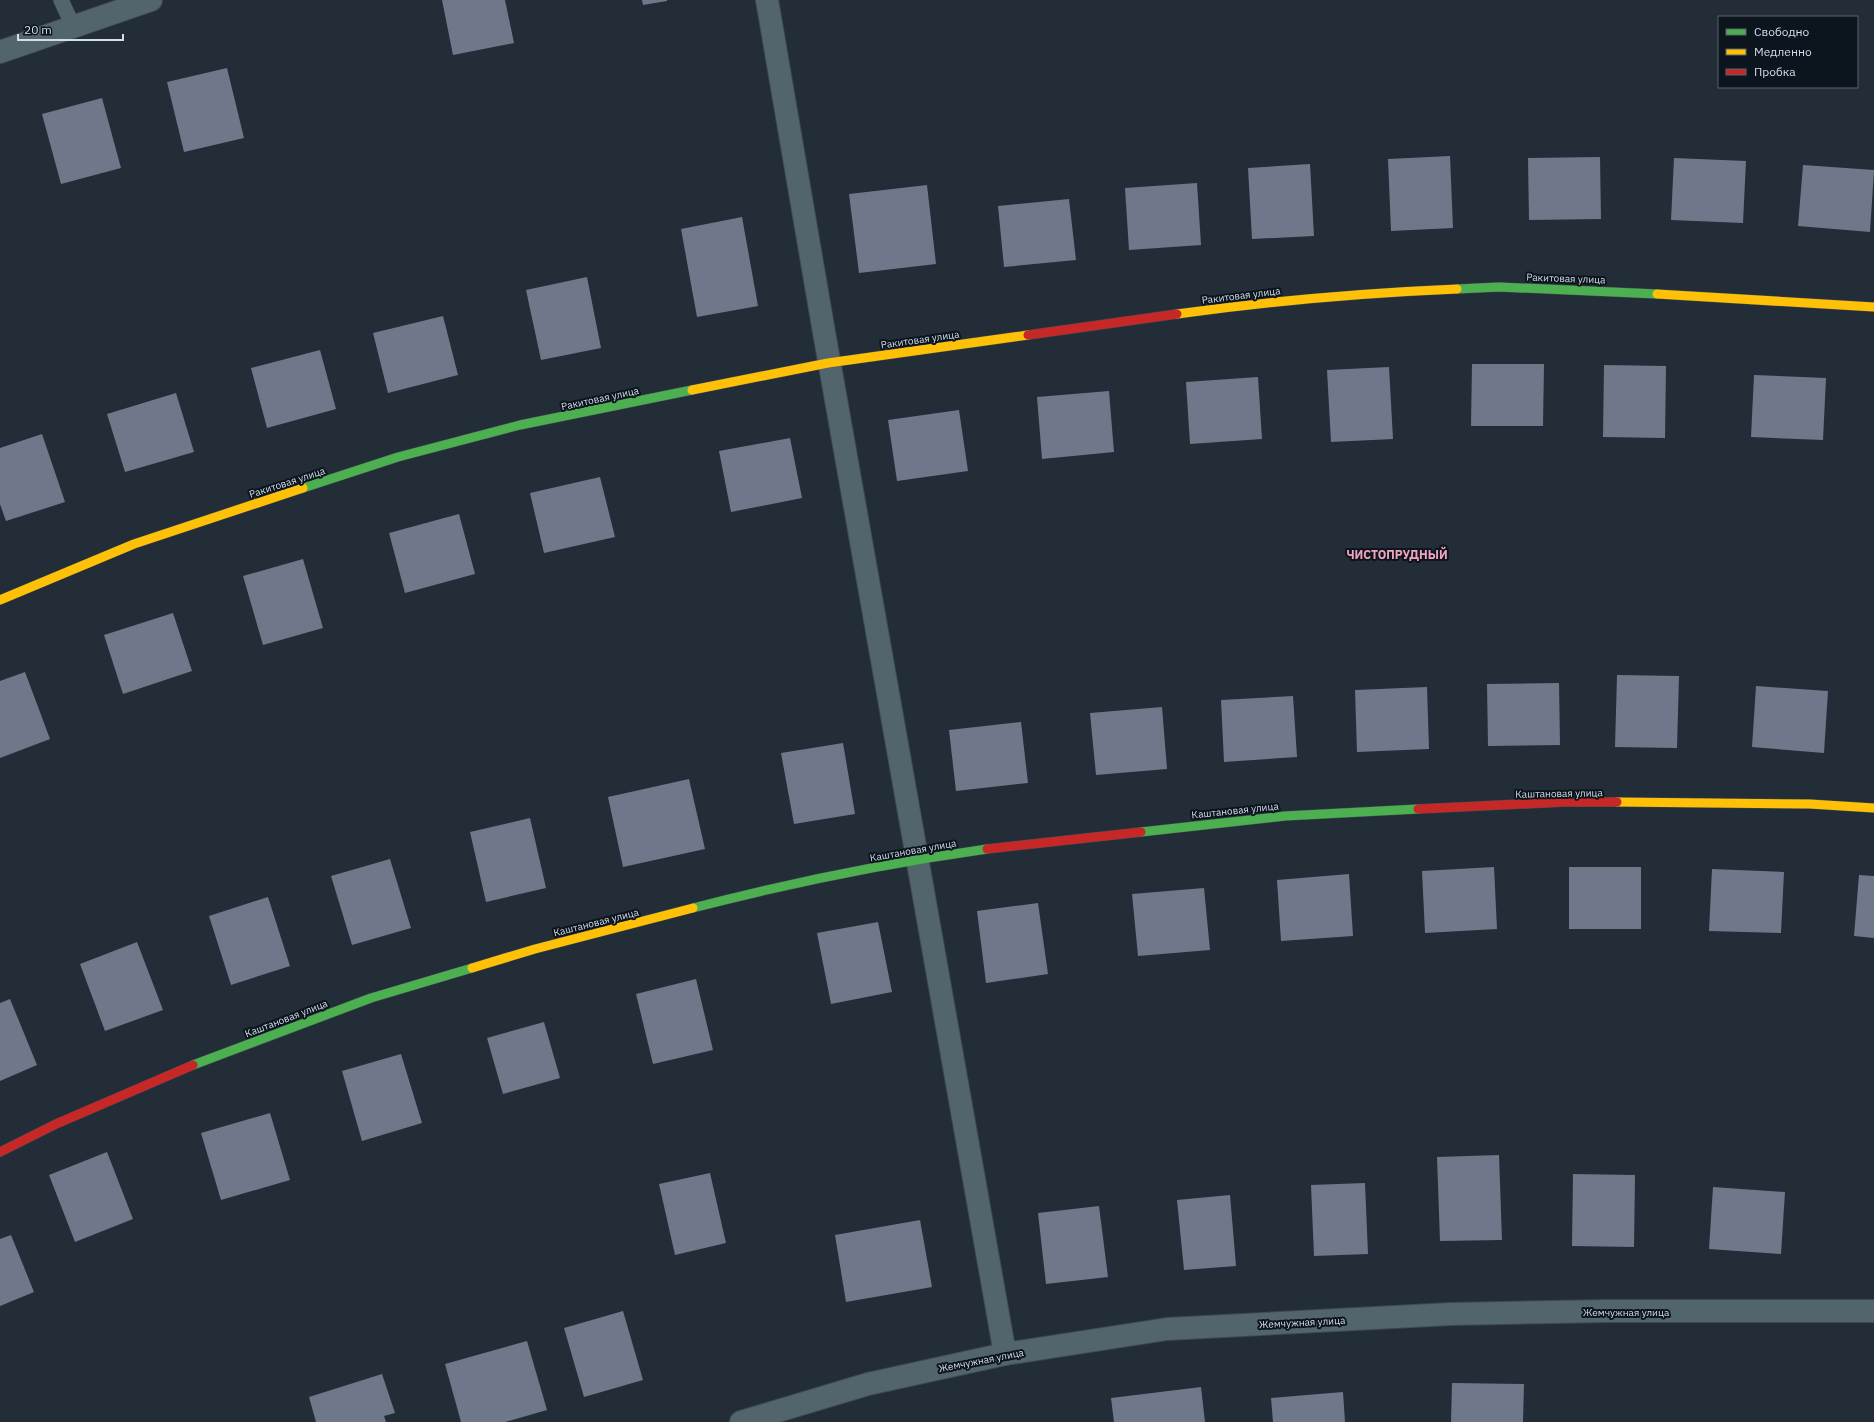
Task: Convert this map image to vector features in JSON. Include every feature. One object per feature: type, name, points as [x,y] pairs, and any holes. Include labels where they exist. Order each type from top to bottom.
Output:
[{"type":"street","points":[[0,52],[152,0]]},
{"type":"street","points":[[767,0],[828,363],[918,859],[1005,1354]]},
{"type":"street","name":"Ракитовая улица","points":[[0,600],[134,544],[398,457],[520,426],[828,363],[1246,304],[1383,292],[1499,287],[1627,292],[1874,307]]},
{"type":"street","name":"Каштановая улица","points":[[0,1152],[56,1124],[202,1061],[371,998],[535,949],[727,899],[918,859],[993,848],[1285,816],[1564,802],[1810,804],[1874,808]]},
{"type":"street","name":"Жемчужная улица","points":[[740,1422],[868,1384],[1005,1354],[1167,1329],[1451,1314],[1615,1311],[1874,1311]]},
{"type":"lane","points":[[61,0],[73,26]]},
{"type":"building","points":[[442,0],[505,0],[514,43],[453,55]]},
{"type":"building","points":[[642,0],[667,0],[667,1],[643,5]]},
{"type":"building","points":[[227,68],[244,138],[184,152],[167,82]]},
{"type":"building","points":[[102,98],[121,168],[61,184],[42,114]]},
{"type":"building","points":[[1450,156],[1453,228],[1391,231],[1388,159]]},
{"type":"building","points":[[1600,157],[1601,219],[1529,220],[1528,158]]},
{"type":"building","points":[[1674,158],[1746,161],[1743,223],[1671,220]]},
{"type":"building","points":[[1310,164],[1314,236],[1252,239],[1248,168]]},
{"type":"building","points":[[1803,165],[1874,170],[1870,232],[1798,226]]},
{"type":"building","points":[[1197,183],[1201,245],[1129,250],[1125,188]]},
{"type":"building","points":[[927,185],[936,264],[859,273],[849,194]]},
{"type":"building","points":[[1069,199],[1076,260],[1004,267],[998,206]]},
{"type":"building","points":[[742,217],[758,306],[697,317],[681,229]]},
{"type":"building","points":[[587,277],[601,348],[541,360],[526,290]]},
{"type":"building","points":[[443,316],[458,375],[388,393],[373,333]]},
{"type":"building","points":[[320,350],[336,409],[267,428],[251,368]]},
{"type":"building","points":[[1472,364],[1544,364],[1543,426],[1471,426]]},
{"type":"building","points":[[1604,365],[1666,366],[1665,438],[1603,437]]},
{"type":"building","points":[[1389,367],[1393,439],[1331,442],[1327,370]]},
{"type":"building","points":[[1754,375],[1826,378],[1823,440],[1751,437]]},
{"type":"building","points":[[1258,377],[1262,439],[1190,444],[1186,382]]},
{"type":"building","points":[[1109,391],[1114,452],[1042,459],[1037,397]]},
{"type":"building","points":[[176,393],[194,452],[125,472],[107,414]]},
{"type":"building","points":[[959,410],[968,471],[897,481],[888,420]]},
{"type":"building","points":[[42,434],[65,502],[6,521],[0,504],[0,448]]},
{"type":"building","points":[[790,438],[802,498],[731,512],[719,451]]},
{"type":"building","points":[[600,477],[615,537],[544,553],[530,493]]},
{"type":"building","points":[[459,514],[475,574],[405,593],[389,533]]},
{"type":"building","points":[[303,559],[323,628],[263,645],[243,576]]},
{"type":"building","points":[[173,613],[192,671],[123,694],[104,635]]},
{"type":"building","points":[[25,672],[50,739],[0,758],[0,681]]},
{"type":"building","points":[[1617,675],[1679,676],[1677,748],[1615,747]]},
{"type":"building","points":[[1559,683],[1560,745],[1488,746],[1487,684]]},
{"type":"building","points":[[1756,686],[1828,691],[1824,753],[1752,747]]},
{"type":"building","points":[[1427,687],[1429,749],[1357,752],[1355,690]]},
{"type":"building","points":[[1293,696],[1297,757],[1224,762],[1221,700]]},
{"type":"building","points":[[1162,707],[1167,769],[1096,775],[1090,713]]},
{"type":"building","points":[[1021,722],[1028,783],[956,791],[949,730]]},
{"type":"building","points":[[843,743],[855,814],[794,824],[781,753]]},
{"type":"building","points":[[689,779],[705,849],[623,867],[608,797]]},
{"type":"building","points":[[530,818],[546,888],[486,902],[470,832]]},
{"type":"building","points":[[390,859],[411,928],[352,945],[331,876]]},
{"type":"building","points":[[1494,867],[1497,929],[1425,933],[1422,871]]},
{"type":"building","points":[[1569,867],[1641,867],[1641,929],[1569,929]]},
{"type":"building","points":[[1712,869],[1784,872],[1781,933],[1709,931]]},
{"type":"building","points":[[1349,874],[1353,936],[1281,941],[1277,880]]},
{"type":"building","points":[[1859,875],[1874,876],[1874,938],[1854,936]]},
{"type":"building","points":[[1204,888],[1210,950],[1138,956],[1132,894]]},
{"type":"building","points":[[268,897],[290,966],[231,985],[209,916]]},
{"type":"building","points":[[1038,903],[1048,974],[986,983],[977,911]]},
{"type":"building","points":[[878,922],[892,992],[831,1004],[817,933]]},
{"type":"building","points":[[137,942],[163,1010],[105,1031],[80,964]]},
{"type":"building","points":[[696,979],[713,1050],[653,1064],[636,994]]},
{"type":"building","points":[[10,999],[37,1065],[0,1081],[0,1003]]},
{"type":"building","points":[[544,1022],[560,1078],[503,1094],[487,1038]]},
{"type":"building","points":[[401,1054],[422,1123],[362,1141],[342,1071]]},
{"type":"building","points":[[270,1113],[290,1180],[221,1200],[201,1133]]},
{"type":"building","points":[[107,1152],[133,1219],[75,1242],[49,1175]]},
{"type":"building","points":[[1499,1155],[1502,1240],[1440,1241],[1437,1157]]},
{"type":"building","points":[[710,1173],[726,1243],[675,1255],[659,1184]]},
{"type":"building","points":[[1573,1174],[1635,1175],[1634,1247],[1572,1246]]},
{"type":"building","points":[[1365,1183],[1368,1254],[1314,1256],[1311,1185]]},
{"type":"building","points":[[1713,1187],[1785,1192],[1781,1254],[1709,1249]]},
{"type":"building","points":[[1230,1195],[1236,1266],[1184,1270],[1177,1200]]},
{"type":"building","points":[[1099,1206],[1108,1277],[1046,1284],[1038,1213]]},
{"type":"building","points":[[920,1220],[932,1287],[846,1302],[835,1235]]},
{"type":"building","points":[[11,1235],[34,1292],[0,1306],[0,1239]]},
{"type":"building","points":[[623,1311],[643,1380],[584,1397],[564,1328]]},
{"type":"building","points":[[527,1341],[547,1410],[505,1422],[461,1422],[445,1364]]},
{"type":"building","points":[[382,1374],[395,1413],[384,1416],[386,1422],[316,1422],[309,1397]]},
{"type":"building","points":[[1452,1383],[1524,1384],[1523,1422],[1451,1422]]},
{"type":"building","points":[[1201,1387],[1205,1422],[1114,1422],[1111,1398]]},
{"type":"building","points":[[1343,1392],[1345,1422],[1273,1422],[1271,1398]]},
{"type":"traffic: fast","points":[[1457,289],[1499,287],[1657,294]]},
{"type":"traffic: fast","points":[[303,488],[398,457],[520,425],[692,390]]},
{"type":"traffic: fast","points":[[1141,832],[1285,816],[1418,809]]},
{"type":"traffic: fast","points":[[693,908],[839,874],[987,849]]},
{"type":"traffic: fast","points":[[193,1065],[371,998],[472,968]]},
{"type":"traffic: slow","points":[[1177,314],[1317,298],[1457,289]]},
{"type":"traffic: slow","points":[[1657,294],[1874,307]]},
{"type":"traffic: slow","points":[[692,390],[828,363],[1028,335]]},
{"type":"traffic: slow","points":[[0,600],[134,544],[303,488]]},
{"type":"traffic: slow","points":[[1617,802],[1810,804],[1874,808]]},
{"type":"traffic: slow","points":[[472,968],[535,949],[693,908]]},
{"type":"traffic: jam","points":[[1028,335],[1177,314]]},
{"type":"traffic: jam","points":[[1418,809],[1564,802],[1617,802]]},
{"type":"traffic: jam","points":[[987,849],[1141,832]]},
{"type":"traffic: jam","points":[[0,1152],[56,1124],[193,1065]]},
{"type":"district","name":"ЧИСТОПРУДНЫЙ","points":[[1397,555]]}]
